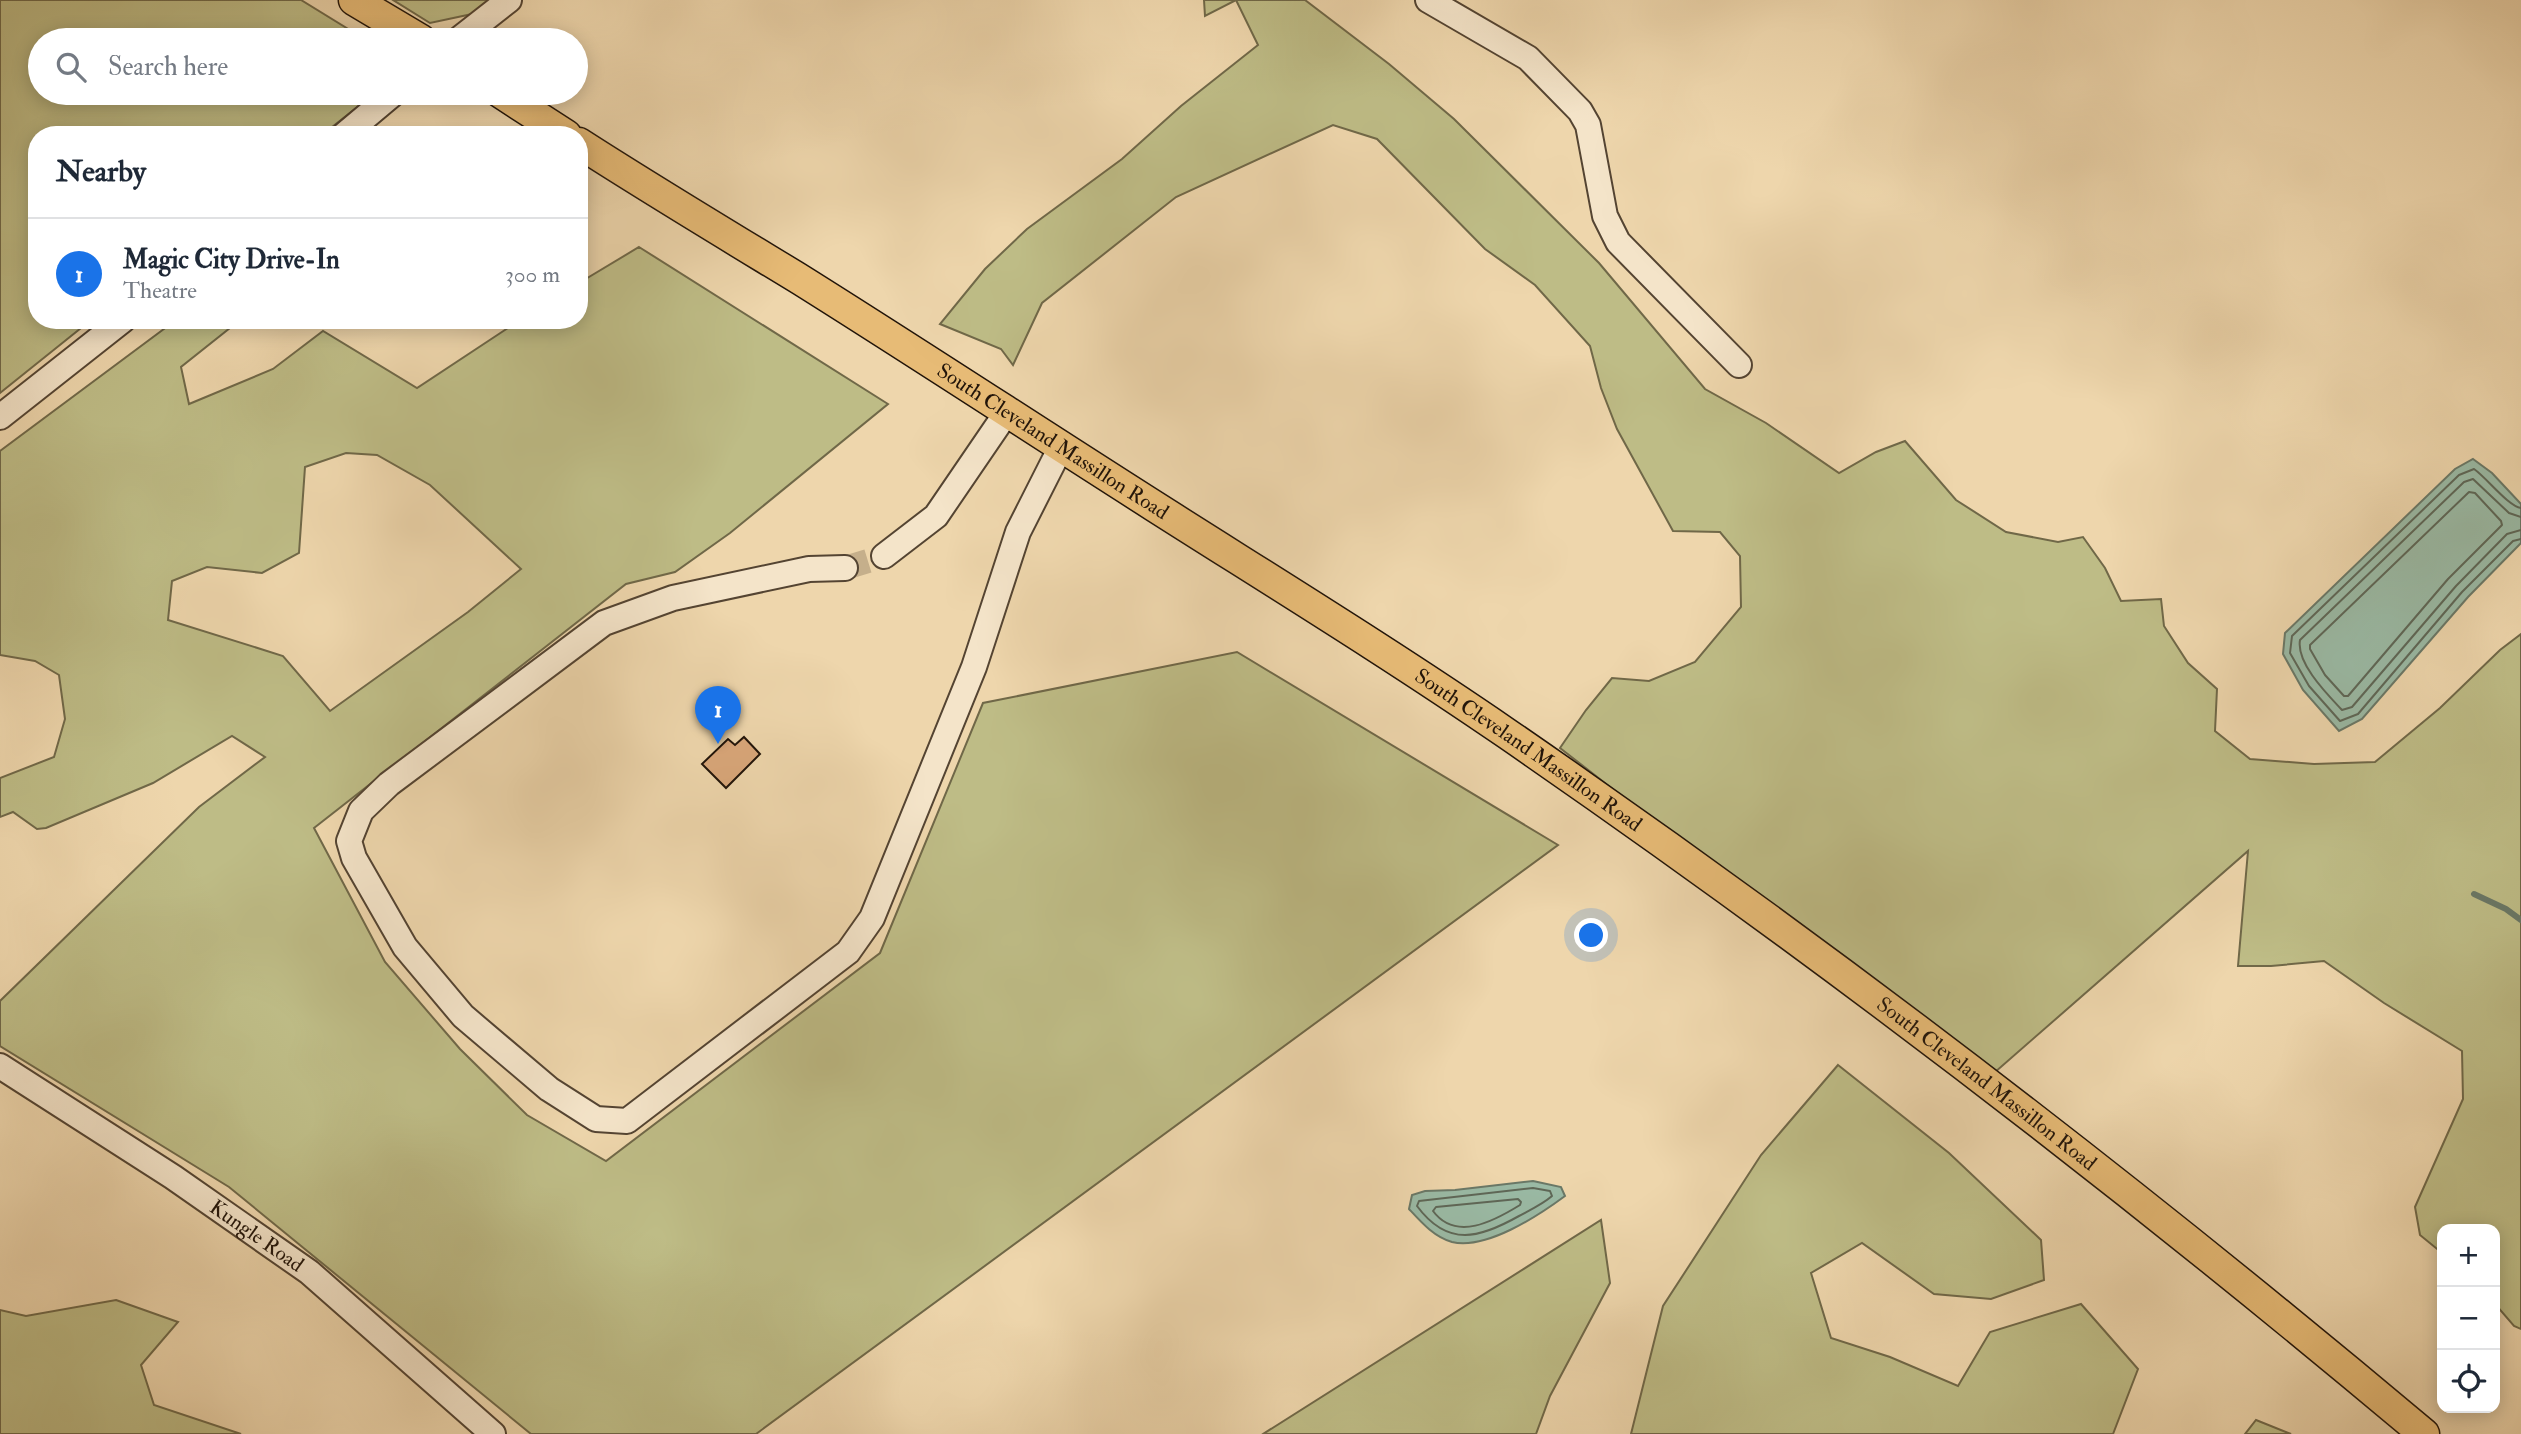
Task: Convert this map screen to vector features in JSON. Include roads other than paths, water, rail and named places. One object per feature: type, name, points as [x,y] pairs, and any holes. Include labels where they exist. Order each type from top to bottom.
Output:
[{"type":"main road","points":[[354,0],[401,28]]},
{"type":"main road","points":[[520,105],[552,126]]},
{"type":"main road","name":"South Cleveland Massillon Road","points":[[588,149],[801,280],[1507,734],[1701,870],[2063,1139],[2264,1299],[2424,1434]]},
{"type":"street","points":[[473,28],[509,0]]},
{"type":"street","points":[[1428,0],[1528,58],[1580,111],[1588,125],[1605,216],[1618,242],[1739,365]]},
{"type":"street","points":[[355,126],[380,105]]},
{"type":"street","points":[[0,417],[112,329]]},
{"type":"street","points":[[884,556],[936,516],[1007,412]]},
{"type":"street","points":[[845,568],[809,569],[673,598],[604,623],[389,784],[361,811],[349,841],[354,858],[405,947],[463,1016],[549,1089],[596,1119],[627,1121],[848,953],[872,918],[974,667],[1018,532],[1061,447]]},
{"type":"street","name":"Kungle Road","points":[[0,1066],[173,1177],[309,1272],[493,1434]]},
{"type":"water","points":[[2473,459],[2492,473],[2521,504],[2521,543],[2468,597],[2362,719],[2339,731],[2303,690],[2283,654],[2285,633],[2455,469]]},
{"type":"water","points":[[1533,1181],[1561,1187],[1565,1196],[1511,1230],[1480,1241],[1466,1243],[1445,1240],[1409,1209],[1412,1195],[1425,1191]]},
{"type":"waterway","points":[[2474,894],[2506,909],[2521,920]]},
{"type":"tunnel","points":[[845,568],[884,556]]},
{"type":"place","name":"Magic City Drive-In","points":[[718,744]]}]
